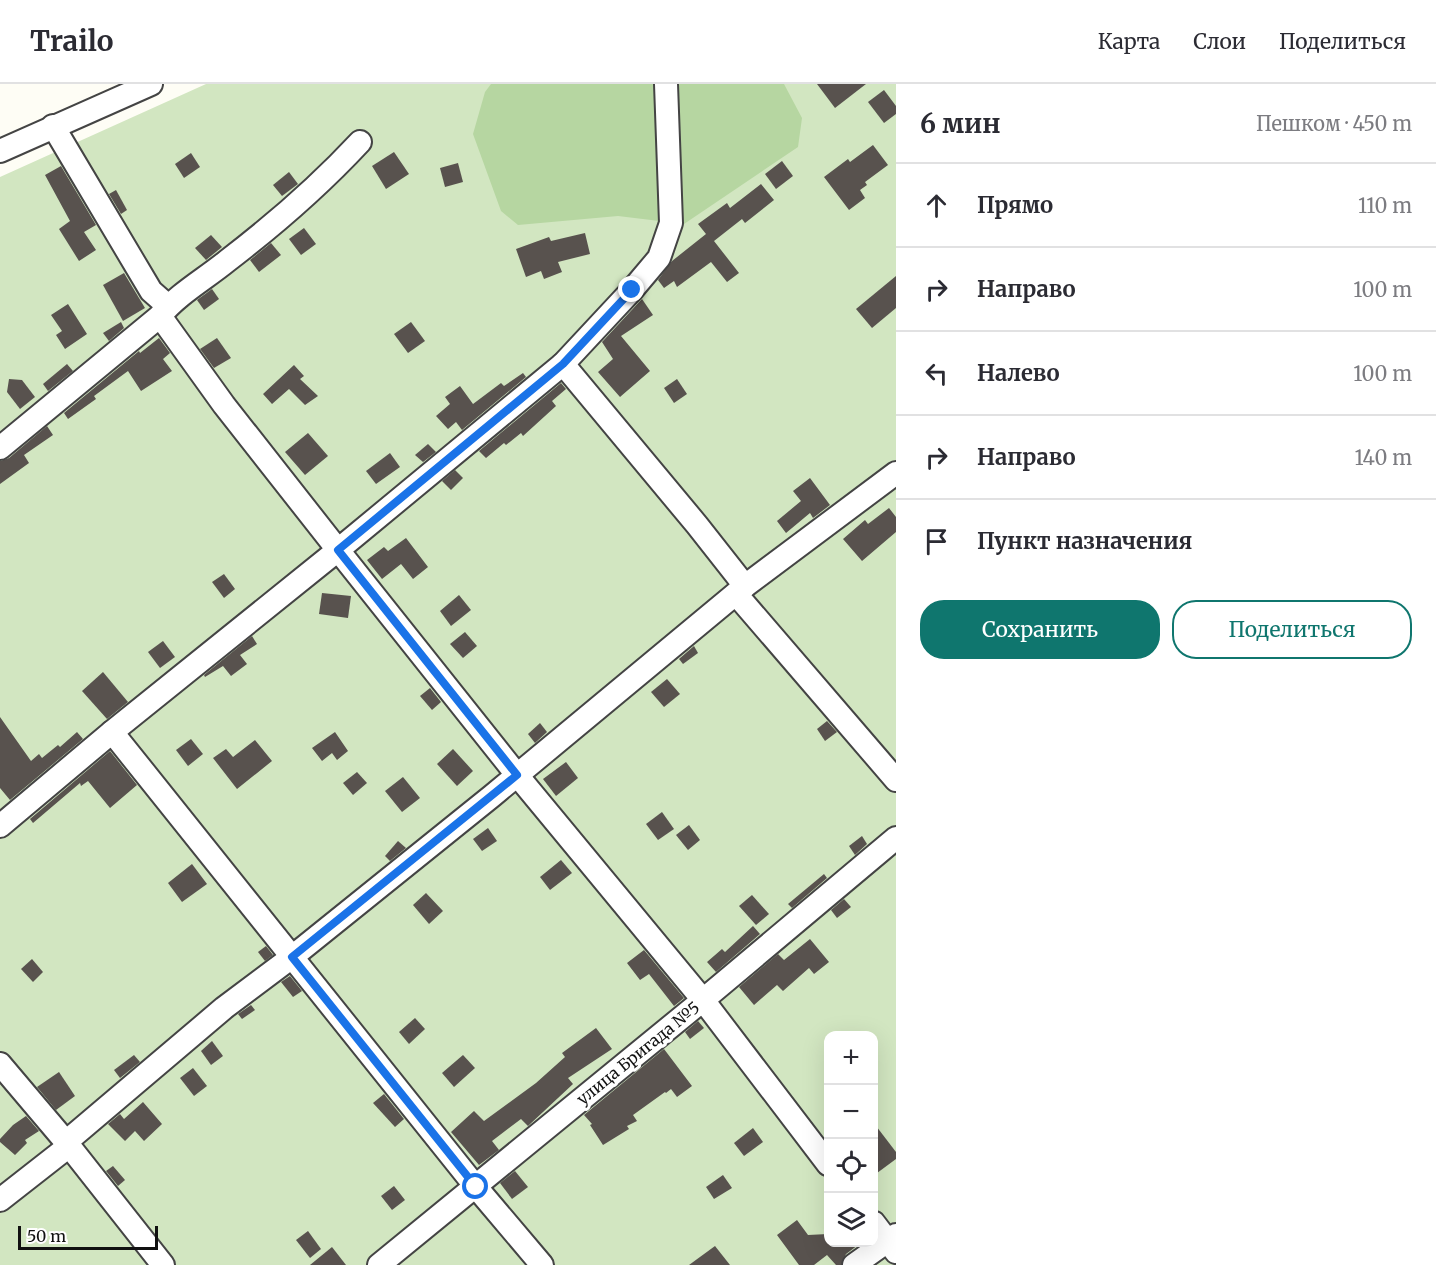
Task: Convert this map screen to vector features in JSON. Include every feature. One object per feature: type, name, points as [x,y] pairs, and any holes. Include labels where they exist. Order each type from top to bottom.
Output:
[{"type":"street","points":[[0,151],[151,84]]},
{"type":"street","points":[[0,826],[563,364],[652,266],[658,258],[671,223],[666,84]]},
{"type":"street","points":[[53,126],[151,291],[224,405],[517,775],[703,1000],[824,1159]]},
{"type":"street","points":[[0,448],[309,192],[360,142]]},
{"type":"street","points":[[563,364],[698,525],[740,590],[896,780]]},
{"type":"street","points":[[0,1200],[224,1008],[292,957],[517,775],[740,590],[896,473]]},
{"type":"street","points":[[112,732],[476,1187],[542,1265]]},
{"type":"street","name":"улица Бригада №5","points":[[379,1265],[703,1000],[896,838]]},
{"type":"street","points":[[0,1064],[163,1265]]},
{"type":"street","points":[[854,1265],[893,1243],[878,1228]]},
{"type":"green space","points":[[206,84],[896,84],[896,1265],[0,1265],[0,177]]},
{"type":"green space","points":[[491,84],[784,84],[802,118],[798,147],[684,224],[618,216],[518,225],[501,211],[473,134],[485,92]]},
{"type":"building","points":[[817,84],[866,84],[835,108]]},
{"type":"building","points":[[884,90],[896,106],[896,114],[884,123],[868,102]]},
{"type":"building","points":[[873,145],[888,165],[865,182],[867,185],[860,190],[865,198],[849,210],[824,177],[848,159],[850,162]]},
{"type":"building","points":[[394,152],[409,174],[386,189],[372,166]]},
{"type":"building","points":[[191,153],[200,167],[184,178],[175,164]]},
{"type":"building","points":[[782,161],[793,176],[776,189],[765,174]]},
{"type":"building","points":[[458,163],[463,182],[445,187],[440,168]]},
{"type":"building","points":[[61,166],[96,225],[84,232],[96,250],[79,261],[59,229],[70,221],[45,175]]},
{"type":"building","points":[[289,172],[298,184],[282,196],[273,185]]},
{"type":"building","points":[[761,184],[774,200],[745,223],[742,219],[714,241],[739,273],[727,282],[711,262],[677,287],[674,281],[664,288],[658,280],[672,261],[706,234],[698,224],[727,203],[730,208]]},
{"type":"building","points":[[116,190],[127,210],[121,214],[109,194]]},
{"type":"building","points":[[304,228],[316,244],[301,255],[289,239]]},
{"type":"building","points":[[585,233],[590,254],[558,262],[562,272],[544,279],[541,271],[526,277],[516,249],[549,237],[551,241]]},
{"type":"building","points":[[211,235],[222,247],[206,260],[195,248]]},
{"type":"building","points":[[271,243],[281,255],[259,272],[250,260]]},
{"type":"building","points":[[124,273],[145,308],[123,321],[103,285]]},
{"type":"building","points":[[896,276],[896,308],[872,328],[856,309]]},
{"type":"building","points":[[212,289],[219,299],[204,310],[197,300]]},
{"type":"building","points":[[642,299],[653,315],[621,336],[650,371],[620,397],[598,372],[613,359],[602,342]]},
{"type":"building","points":[[68,304],[87,334],[65,349],[56,335],[62,331],[51,315]]},
{"type":"building","points":[[121,322],[124,328],[109,341],[103,333]]},
{"type":"building","points":[[411,322],[425,341],[408,353],[394,334]]},
{"type":"building","points":[[159,338],[170,353],[163,359],[172,371],[141,391],[128,371],[94,396],[96,399],[68,419],[64,413],[139,351],[140,353]]},
{"type":"building","points":[[217,338],[231,358],[214,368],[200,349]]},
{"type":"building","points":[[67,364],[73,371],[48,391],[43,384]]},
{"type":"building","points":[[294,365],[304,376],[300,379],[318,396],[305,405],[289,389],[272,404],[263,394]]},
{"type":"building","points":[[523,373],[526,377],[462,430],[456,422],[448,429],[436,416],[450,404],[445,397],[460,386],[473,404],[501,383],[504,386]]},
{"type":"building","points":[[9,379],[22,380],[35,397],[20,409],[7,392]]},
{"type":"building","points":[[677,379],[687,394],[674,403],[664,388]]},
{"type":"building","points":[[561,383],[566,389],[552,401],[556,406],[523,436],[521,433],[506,445],[504,443],[486,458],[479,451]]},
{"type":"building","points":[[47,426],[53,435],[24,455],[29,463],[0,484],[0,461],[9,458]]},
{"type":"building","points":[[308,433],[328,456],[305,475],[285,452]]},
{"type":"building","points":[[428,444],[436,452],[423,462],[415,455]]},
{"type":"building","points":[[390,453],[400,467],[376,484],[366,471]]},
{"type":"building","points":[[455,470],[463,478],[451,490],[442,481]]},
{"type":"building","points":[[810,478],[830,505],[813,518],[810,513],[786,533],[777,521],[801,501],[793,491]]},
{"type":"building","points":[[889,508],[896,517],[896,532],[862,561],[843,539],[865,520],[868,524]]},
{"type":"building","points":[[406,538],[428,567],[413,579],[401,564],[382,579],[367,560],[384,547],[388,551]]},
{"type":"building","points":[[224,574],[235,589],[224,598],[212,582]]},
{"type":"building","points":[[322,593],[351,596],[348,618],[319,614]]},
{"type":"building","points":[[459,595],[471,610],[451,626],[440,611]]},
{"type":"building","points":[[465,632],[477,646],[463,658],[450,644]]},
{"type":"building","points":[[252,636],[257,644],[240,655],[247,664],[231,676],[223,666],[205,677],[204,675]]},
{"type":"building","points":[[163,641],[175,657],[160,668],[148,652]]},
{"type":"building","points":[[694,646],[698,653],[683,664],[679,659]]},
{"type":"building","points":[[103,672],[128,702],[107,719],[82,691]]},
{"type":"building","points":[[667,679],[680,694],[664,707],[651,692]]},
{"type":"building","points":[[430,688],[441,702],[432,710],[420,696]]},
{"type":"building","points":[[0,717],[31,761],[39,754],[42,758],[58,745],[60,747],[77,732],[83,739],[10,800],[0,788]]},
{"type":"building","points":[[827,721],[837,732],[825,741],[817,729]]},
{"type":"building","points":[[540,723],[547,732],[535,743],[528,734]]},
{"type":"building","points":[[335,732],[348,751],[337,760],[332,753],[322,761],[312,748]]},
{"type":"building","points":[[191,739],[203,754],[188,766],[176,750]]},
{"type":"building","points":[[255,740],[272,761],[237,789],[213,758],[226,749],[233,757]]},
{"type":"building","points":[[453,749],[473,771],[457,786],[437,764]]},
{"type":"building","points":[[110,751],[137,785],[110,808],[88,781],[81,786],[80,783],[33,823],[30,819]]},
{"type":"building","points":[[566,762],[578,778],[556,796],[543,779]]},
{"type":"building","points":[[357,772],[367,783],[353,795],[343,783]]},
{"type":"building","points":[[403,777],[420,798],[402,812],[385,791]]},
{"type":"building","points":[[662,812],[674,829],[658,840],[646,824]]},
{"type":"building","points":[[689,825],[700,840],[688,850],[676,835]]},
{"type":"building","points":[[488,828],[497,841],[482,851],[473,839]]},
{"type":"building","points":[[862,836],[867,844],[855,855],[849,846]]},
{"type":"building","points":[[398,841],[406,848],[390,861],[385,856]]},
{"type":"building","points":[[561,860],[572,873],[550,890],[540,877]]},
{"type":"building","points":[[192,864],[207,884],[182,902],[168,883]]},
{"type":"building","points":[[824,874],[827,878],[792,908],[788,904]]},
{"type":"building","points":[[426,893],[443,911],[429,924],[413,905]]},
{"type":"building","points":[[752,895],[769,914],[756,925],[739,906]]},
{"type":"building","points":[[844,899],[851,907],[837,918],[831,910]]},
{"type":"building","points":[[753,926],[760,934],[716,972],[707,962],[722,949],[725,952]]},
{"type":"building","points":[[810,939],[829,962],[814,974],[809,968],[783,991],[777,985],[754,1005],[739,987],[778,954],[784,960]]},
{"type":"building","points":[[266,946],[273,955],[265,961],[258,952]]},
{"type":"building","points":[[644,950],[684,998],[674,1006],[649,974],[640,980],[627,963]]},
{"type":"building","points":[[32,959],[43,972],[33,982],[21,969]]},
{"type":"building","points":[[290,976],[302,991],[293,997],[281,982]]},
{"type":"building","points":[[251,1005],[255,1010],[242,1019],[238,1014]]},
{"type":"building","points":[[415,1018],[425,1029],[409,1044],[399,1032]]},
{"type":"building","points":[[698,1021],[704,1028],[690,1039],[685,1032]]},
{"type":"building","points":[[596,1028],[612,1049],[568,1078],[573,1084],[528,1126],[521,1119],[492,1141],[499,1150],[479,1165],[451,1132],[474,1111],[484,1121],[536,1083],[565,1057],[562,1053]]},
{"type":"building","points":[[212,1041],[223,1056],[211,1065],[201,1051]]},
{"type":"building","points":[[664,1049],[692,1086],[677,1097],[671,1089],[665,1092],[633,1115],[637,1121],[627,1126],[629,1129],[603,1145],[590,1125],[592,1124],[584,1115]]},
{"type":"building","points":[[134,1055],[140,1062],[120,1078],[114,1070]]},
{"type":"building","points":[[463,1055],[475,1068],[454,1087],[442,1073]]},
{"type":"building","points":[[193,1068],[207,1086],[194,1096],[180,1078]]},
{"type":"building","points":[[59,1072],[75,1096],[56,1110],[37,1087]]},
{"type":"building","points":[[384,1094],[404,1119],[395,1127],[373,1103]]},
{"type":"building","points":[[143,1102],[162,1124],[144,1141],[135,1131],[125,1141],[108,1124],[120,1114],[124,1119]]},
{"type":"building","points":[[26,1116],[39,1131],[25,1140],[27,1143],[15,1155],[0,1142],[0,1139],[13,1125]]},
{"type":"building","points":[[753,1128],[763,1142],[744,1156],[734,1143]]},
{"type":"building","points":[[878,1129],[896,1152],[896,1159],[878,1172]]},
{"type":"building","points":[[113,1166],[125,1180],[118,1186],[106,1171]]},
{"type":"building","points":[[515,1171],[528,1187],[512,1199],[500,1183]]},
{"type":"building","points":[[723,1175],[732,1188],[714,1199],[706,1187]]},
{"type":"building","points":[[394,1186],[405,1200],[392,1210],[381,1196]]},
{"type":"building","points":[[797,1220],[808,1235],[824,1234],[824,1247],[855,1247],[846,1254],[841,1265],[836,1265],[827,1255],[814,1265],[799,1265],[777,1235]]},
{"type":"building","points":[[308,1231],[321,1249],[310,1258],[296,1240]]},
{"type":"building","points":[[715,1246],[730,1265],[689,1265]]},
{"type":"building","points":[[332,1247],[346,1265],[310,1265]]},
{"type":"route","points":[[476,1187],[292,957],[517,775],[338,550],[563,364],[632,290]]}]
